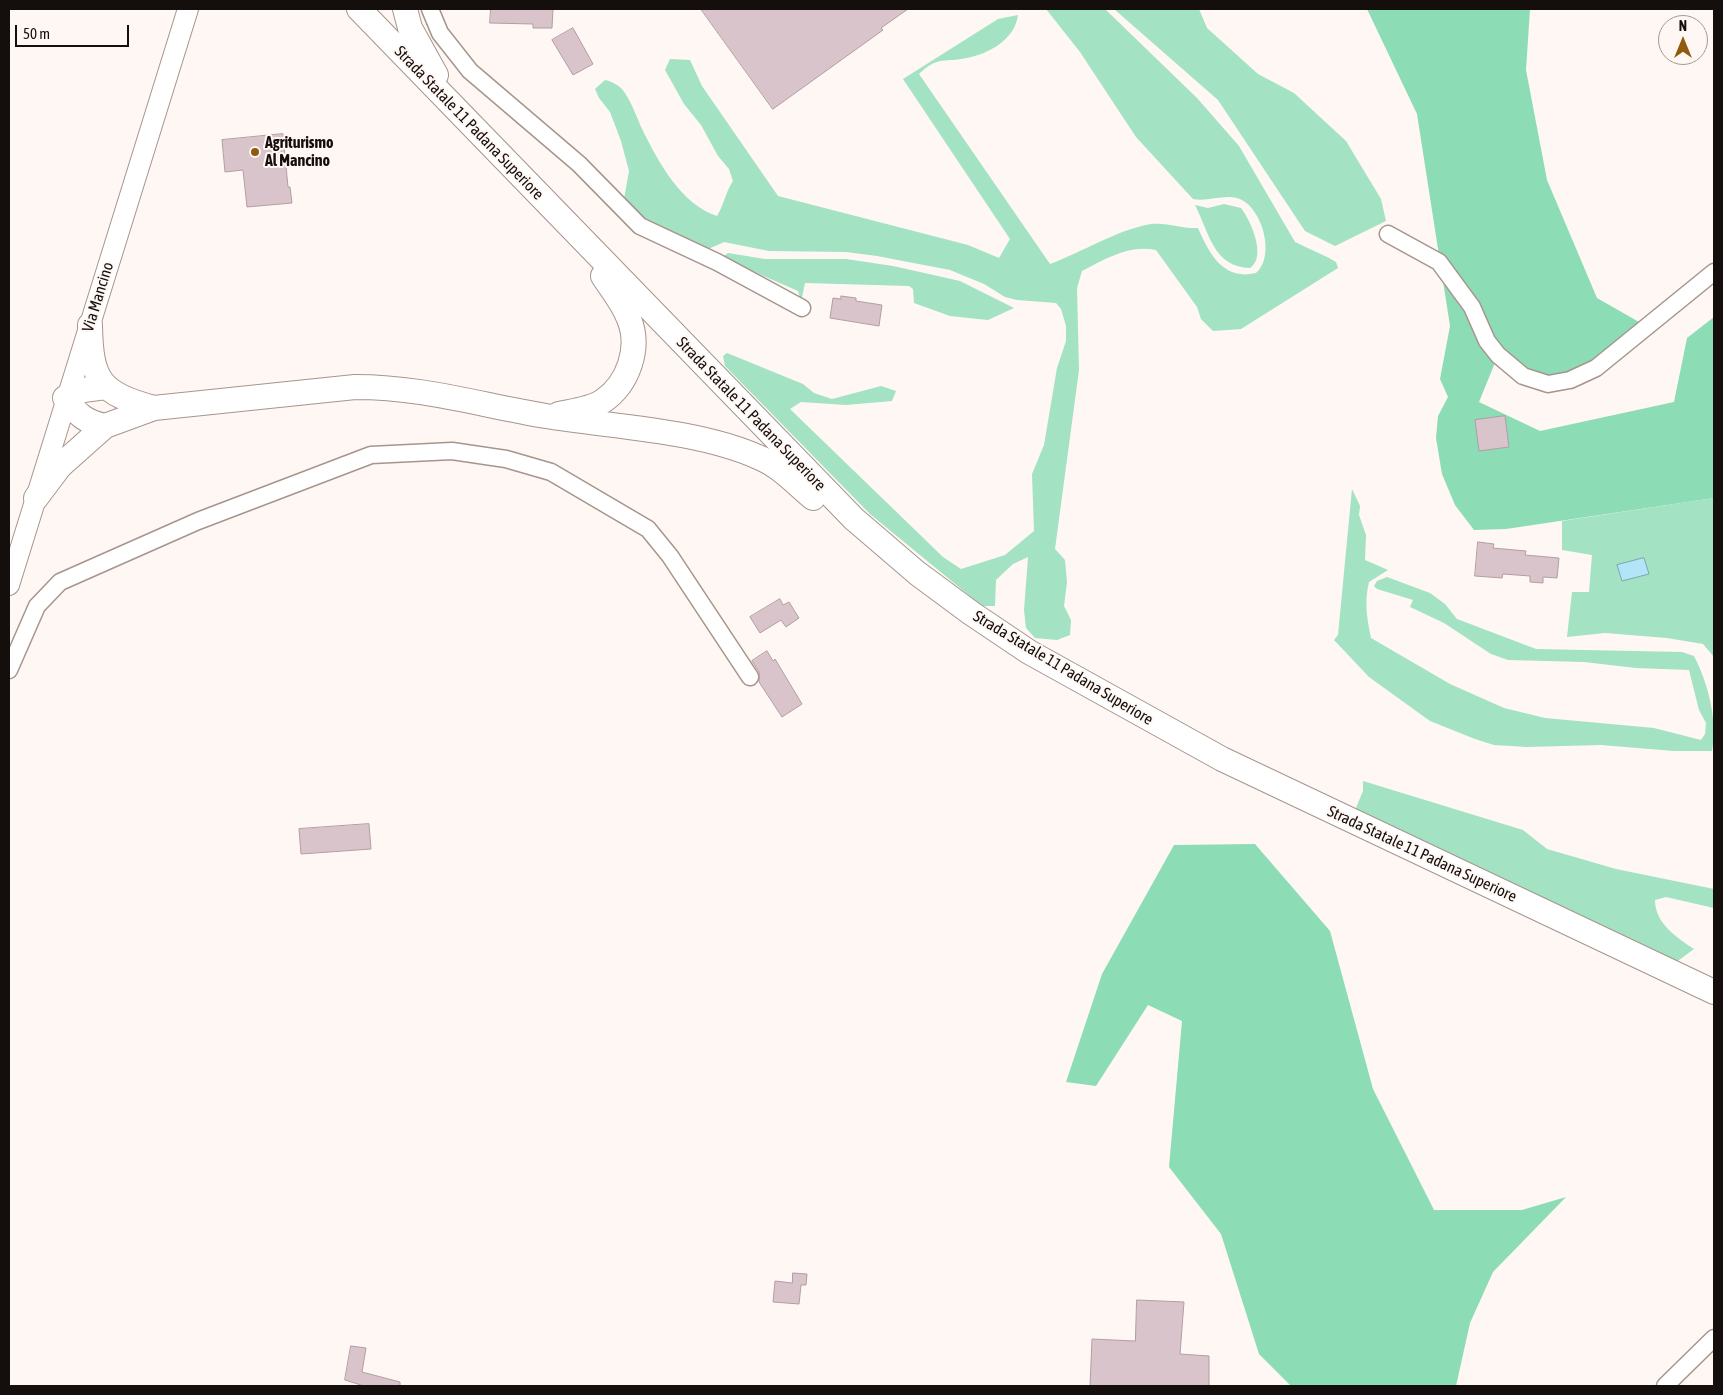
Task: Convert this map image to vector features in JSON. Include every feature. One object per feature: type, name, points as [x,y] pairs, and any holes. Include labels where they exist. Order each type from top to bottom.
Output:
[{"type":"highway","name":"Strada Statale 11 Padana Superiore","points":[[360,9],[562,220],[854,519],[917,573],[970,613],[1029,652],[1222,760],[1714,992]]},
{"type":"highway","points":[[405,9],[410,28],[421,50],[460,113]]},
{"type":"highway","points":[[548,416],[582,409],[602,402],[619,386],[630,367],[634,346],[630,320],[617,296],[562,220]]},
{"type":"highway","points":[[90,324],[91,355],[96,372],[106,387],[124,400],[154,408]]},
{"type":"highway","points":[[105,426],[91,424],[78,415],[65,398],[83,390],[106,387]]},
{"type":"highway","points":[[36,498],[60,466],[105,426],[154,408],[326,389],[384,387],[433,392],[548,416],[716,442],[760,457],[784,473],[907,580],[970,613]]},
{"type":"main road","name":"Via Mancino","points":[[9,585],[65,398],[90,324],[188,9]]},
{"type":"street","points":[[430,9],[440,33],[470,71],[579,164],[640,226],[717,262],[802,308]]},
{"type":"street","points":[[1388,234],[1439,262],[1472,307],[1487,341],[1498,355],[1523,376],[1548,384],[1570,380],[1596,368],[1714,272]]},
{"type":"street","points":[[9,670],[36,606],[60,582],[198,521],[370,455],[452,451],[506,459],[551,472],[648,530],[670,556],[750,677]]},
{"type":"street","points":[[1672,1384],[1714,1338]]},
{"type":"green space","points":[[1046,9],[1105,9],[1197,98],[1239,146],[1295,242],[1336,262],[1338,268],[1241,329],[1213,331],[1201,319],[1197,307],[1156,250],[1136,249],[1127,251],[1082,271],[1077,288],[1079,370],[1055,549],[1065,560],[1067,582],[1064,606],[1071,620],[1070,635],[1057,640],[1035,638],[1026,628],[1024,610],[1028,557],[1013,564],[996,580],[995,606],[982,606],[870,514],[725,366],[723,356],[727,353],[803,384],[814,393],[832,399],[881,386],[896,391],[892,401],[846,405],[801,402],[790,409],[943,557],[961,569],[1005,555],[1034,531],[1032,474],[1044,445],[1057,368],[1066,341],[1066,326],[1061,309],[1056,303],[1017,300],[1005,297],[984,284],[950,270],[877,256],[846,252],[769,251],[724,242],[704,251],[646,223],[624,199],[629,171],[621,141],[610,112],[599,98],[595,89],[605,80],[614,83],[622,89],[656,156],[672,181],[692,202],[717,216],[733,181],[729,169],[718,156],[701,125],[684,104],[665,70],[670,59],[690,60],[702,86],[778,196],[968,245],[999,258],[1010,239],[903,79],[998,19],[1018,15],[1016,24],[1005,40],[989,51],[958,60],[937,62],[928,66],[919,74],[1050,264],[1125,231],[1157,224],[1198,228],[1212,255],[1226,269],[1235,273],[1256,273],[1262,265],[1266,244],[1264,233],[1255,212],[1248,204],[1234,197],[1193,199],[1136,137],[1080,52]]},
{"type":"green space","points":[[1114,9],[1199,9],[1207,28],[1258,74],[1294,93],[1346,141],[1381,199],[1386,221],[1335,246],[1305,231],[1218,100]]},
{"type":"green space","points":[[1367,9],[1530,9],[1526,70],[1547,180],[1597,298],[1646,326],[1593,365],[1558,379],[1534,373],[1516,364],[1501,348],[1479,402],[1540,431],[1674,402],[1687,338],[1714,317],[1714,498],[1506,529],[1474,530],[1455,505],[1442,474],[1436,438],[1438,416],[1448,397],[1440,379],[1450,326],[1417,114]]},
{"type":"green space","points":[[1224,204],[1241,208],[1253,230],[1256,239],[1257,256],[1255,263],[1250,268],[1228,262],[1220,255],[1209,237],[1195,205],[1208,208]]},
{"type":"green space","points":[[728,253],[765,259],[846,259],[893,266],[960,281],[1014,308],[988,320],[950,316],[914,303],[913,289],[909,286],[805,283],[801,302],[798,291],[725,259],[724,256]]},
{"type":"green space","points":[[1352,489],[1360,506],[1359,515],[1366,535],[1365,560],[1388,570],[1369,582],[1367,590],[1367,617],[1371,638],[1450,684],[1504,708],[1545,718],[1654,728],[1701,740],[1705,734],[1706,723],[1699,710],[1689,670],[1636,668],[1584,662],[1508,660],[1491,654],[1444,623],[1410,607],[1413,600],[1377,589],[1374,586],[1377,581],[1387,577],[1430,593],[1445,604],[1457,619],[1536,649],[1682,652],[1694,656],[1704,678],[1713,715],[1714,739],[1712,751],[1674,751],[1601,745],[1527,747],[1494,745],[1430,721],[1369,677],[1334,640],[1338,635]]},
{"type":"green space","points":[[1714,498],[1714,657],[1703,644],[1667,638],[1605,633],[1567,637],[1572,592],[1589,592],[1592,555],[1562,550],[1562,521]]},
{"type":"green space","points":[[1363,781],[1523,830],[1547,849],[1616,869],[1714,889],[1714,908],[1666,897],[1655,900],[1659,916],[1668,929],[1694,949],[1671,966],[1353,815],[1363,791]]},
{"type":"green space","points":[[1255,844],[1330,931],[1373,1089],[1434,1210],[1522,1210],[1566,1197],[1493,1272],[1470,1323],[1456,1386],[1291,1386],[1259,1354],[1221,1234],[1169,1167],[1182,1021],[1148,1005],[1096,1086],[1066,1082],[1102,974],[1174,845]]},
{"type":"water","points":[[1644,558],[1649,574],[1622,581],[1617,565]]},
{"type":"building","points":[[491,9],[553,9],[552,28],[533,28],[533,24],[490,23]]},
{"type":"building","points":[[701,9],[908,9],[881,28],[883,30],[773,109]]},
{"type":"building","points":[[573,28],[593,64],[573,75],[552,40]]},
{"type":"building","points":[[283,134],[288,187],[290,187],[292,203],[247,207],[243,170],[225,172],[222,140]]},
{"type":"building","points":[[841,296],[856,298],[856,301],[882,305],[879,326],[830,318],[833,298],[841,299]]},
{"type":"building","points":[[1505,416],[1509,447],[1479,451],[1475,420]]},
{"type":"building","points":[[1478,542],[1494,544],[1493,548],[1526,551],[1525,555],[1559,558],[1557,578],[1543,577],[1543,583],[1530,582],[1530,576],[1503,574],[1502,578],[1475,576]]},
{"type":"building","points":[[780,599],[783,605],[789,602],[799,618],[786,627],[781,620],[760,633],[750,617]]},
{"type":"building","points":[[767,651],[773,661],[775,659],[802,704],[782,717],[759,682],[759,672],[752,661]]},
{"type":"building","points":[[369,824],[371,849],[301,854],[299,829]]},
{"type":"building","points":[[793,1273],[807,1274],[806,1285],[801,1285],[799,1304],[773,1302],[775,1281],[792,1283]]},
{"type":"building","points":[[1137,1300],[1184,1302],[1180,1354],[1209,1356],[1209,1386],[1090,1386],[1092,1339],[1135,1341]]},
{"type":"building","points":[[351,1346],[366,1348],[362,1372],[400,1382],[400,1386],[364,1386],[345,1380]]},
{"type":"place","name":"Agriturismo Al Mancino","points":[[255,152]]}]
